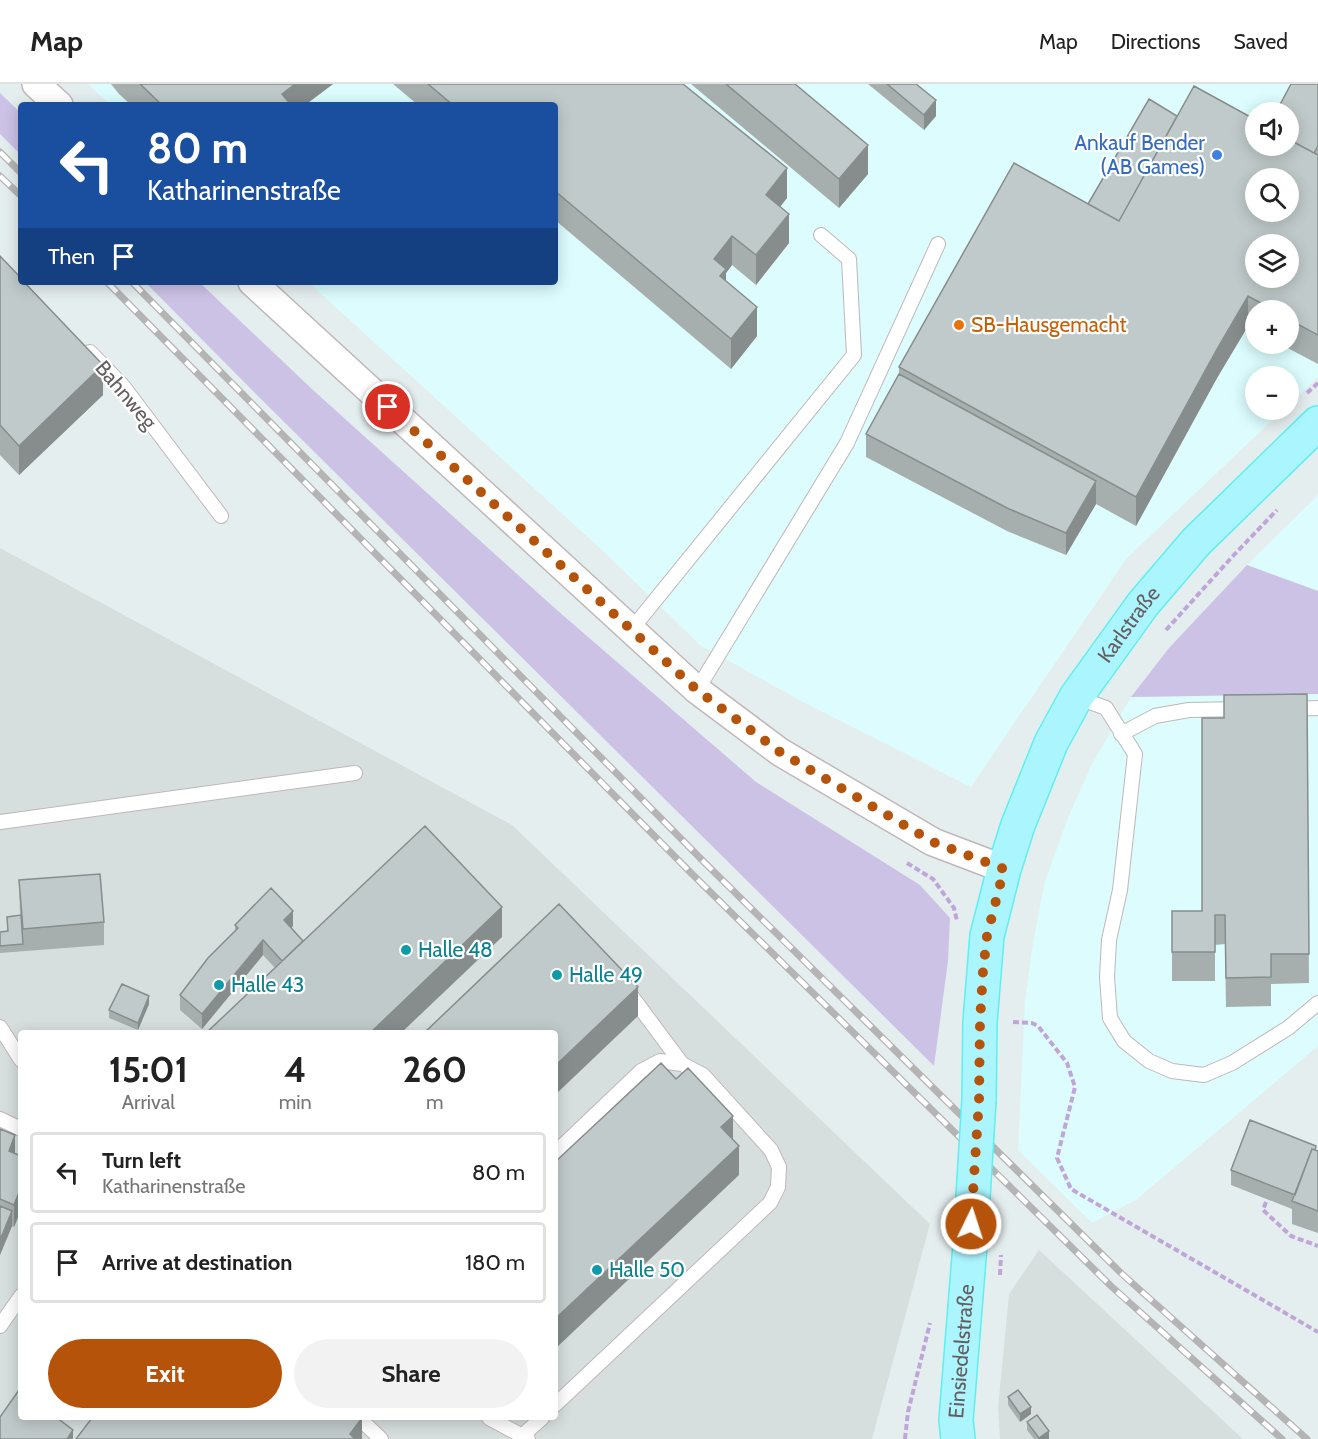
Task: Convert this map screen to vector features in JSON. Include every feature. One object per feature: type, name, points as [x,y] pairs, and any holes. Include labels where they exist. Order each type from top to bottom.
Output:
[{"type":"main road","name":"Karlstraße","points":[[1004,869],[1034,782],[1051,743],[1076,698],[1143,604],[1196,542],[1318,423]]},
{"type":"main road","name":"Einsiedelstraße","points":[[958,1439],[956,1420],[979,1100],[983,971],[987,936],[1004,869]]},
{"type":"street","points":[[36,84],[56,102]]},
{"type":"street","points":[[255,285],[697,690],[780,752],[933,842],[1004,869]]},
{"type":"lane","points":[[631,630],[854,355],[849,259],[821,235]]},
{"type":"lane","points":[[697,690],[847,443],[938,244]]},
{"type":"lane","name":"Bahnweg","points":[[77,338],[123,386],[220,516]]},
{"type":"lane","points":[[1076,698],[1106,708],[1135,754],[1120,890],[1109,940],[1107,977],[1110,1018],[1124,1041],[1149,1061],[1172,1071],[1204,1075],[1232,1063],[1288,1029],[1318,1003]]},
{"type":"lane","points":[[1121,734],[1155,716],[1189,710],[1318,708]]},
{"type":"lane","points":[[0,822],[355,773]]},
{"type":"lane","points":[[621,982],[682,1064]]},
{"type":"lane","points":[[0,1027],[18,1055]]},
{"type":"lane","points":[[558,1150],[641,1071],[660,1061],[682,1064],[703,1075],[771,1150],[779,1167],[778,1187],[770,1203],[558,1402]]},
{"type":"lane","points":[[0,1119],[18,1128]]},
{"type":"lane","points":[[1,1321],[18,1300]]},
{"type":"lane","points":[[360,1420],[381,1439]]},
{"type":"lane","points":[[493,1420],[525,1437],[540,1420]]},
{"type":"path","points":[[1161,635],[1279,509]]},
{"type":"path","points":[[1013,1022],[1032,1023],[1038,1026],[1067,1064],[1074,1087],[1057,1158],[1071,1189],[1318,1332]]},
{"type":"path","points":[[1266,1202],[1263,1210],[1292,1236],[1318,1245]]},
{"type":"path","points":[[906,1439],[908,1412],[931,1316]]},
{"type":"shaded area","points":[[88,84],[1318,84],[1318,377],[1299,395],[1299,366],[1245,366],[1245,420],[1272,420],[1126,559],[971,787],[803,702],[700,645],[604,552],[311,285],[558,285],[558,102],[107,102]]},
{"type":"shaded area","points":[[0,93],[18,110],[18,152],[0,134]]},
{"type":"shaded area","points":[[148,285],[202,285],[313,390],[558,611],[756,782],[920,885],[950,918],[948,961],[934,1066]]},
{"type":"shaded area","points":[[1318,495],[1318,591],[1247,565]]},
{"type":"shaded area","points":[[0,548],[512,825],[930,1224],[872,1439],[0,1439]]},
{"type":"shaded area","points":[[1247,565],[1318,591],[1318,694],[1131,697],[1169,648]]},
{"type":"shaded area","points":[[1318,694],[1318,1046],[1136,1200],[1092,1223],[1018,1150],[1025,1001],[1033,943],[1045,881],[1069,815],[1092,764],[1131,697]]},
{"type":"shaded area","points":[[1039,1250],[1243,1439],[1000,1439],[998,1408],[1009,1294]]},
{"type":"building","points":[[140,84],[295,84],[282,94],[289,102],[159,102]]},
{"type":"building","points":[[428,84],[683,84],[787,168],[766,195],[789,214],[756,255],[732,236],[714,259],[726,269],[720,276],[757,307],[731,339],[558,194],[558,102],[449,102]]},
{"type":"building","points":[[726,84],[795,84],[868,145],[839,179]]},
{"type":"building","points":[[887,84],[916,84],[936,100],[924,115]]},
{"type":"building","points":[[1291,84],[1318,84],[1318,146],[1314,153],[1299,145],[1299,102],[1281,102]]},
{"type":"building","points":[[1194,86],[1245,114],[1245,156],[1299,156],[1299,145],[1318,155],[1318,335],[1299,325],[1299,300],[1255,300],[1248,296],[1136,497],[899,367],[1014,163],[1119,221]]},
{"type":"building","points":[[1149,99],[1177,116],[1119,221],[1088,204]]},
{"type":"building","points":[[0,256],[18,275],[18,285],[27,285],[103,365],[19,446],[0,425]]},
{"type":"building","points":[[899,374],[1096,481],[1066,533],[1007,508],[866,434]]},
{"type":"building","points":[[1307,694],[1309,954],[1271,954],[1271,977],[1226,978],[1225,915],[1215,915],[1215,952],[1172,952],[1172,911],[1202,911],[1202,718],[1224,718],[1224,695]]},
{"type":"building","name":"Halle 48","points":[[425,826],[502,907],[373,1030],[209,1030]]},
{"type":"building","points":[[100,874],[104,922],[23,929],[19,880]]},
{"type":"building","points":[[271,888],[293,911],[284,920],[303,941],[282,961],[263,940],[202,1014],[180,995],[208,958],[238,928],[235,925]]},
{"type":"building","name":"Halle 49","points":[[559,904],[638,987],[558,1063],[558,1030],[427,1030]]},
{"type":"building","points":[[21,915],[23,944],[0,946],[0,932],[8,931],[7,917]]},
{"type":"building","points":[[122,984],[149,996],[138,1023],[109,1010]]},
{"type":"building","name":"Halle 50","points":[[661,1063],[676,1079],[688,1068],[733,1116],[721,1127],[739,1146],[558,1316],[558,1159]]},
{"type":"building","points":[[1250,1120],[1316,1146],[1315,1150],[1312,1149],[1295,1195],[1231,1170]]},
{"type":"building","points":[[0,1129],[15,1135],[9,1151],[18,1155],[18,1195],[14,1205],[0,1199]]},
{"type":"building","points":[[1312,1149],[1318,1151],[1318,1211],[1292,1201]]},
{"type":"building","points":[[0,1206],[12,1211],[0,1240]]},
{"type":"building","points":[[1018,1390],[1031,1407],[1020,1414],[1008,1397]]},
{"type":"building","points":[[18,1391],[18,1420],[60,1420],[73,1430],[67,1439],[0,1439],[0,1417]]},
{"type":"building","points":[[1037,1415],[1049,1431],[1039,1438],[1027,1422]]},
{"type":"building","points":[[90,1420],[360,1420],[350,1434],[355,1439],[76,1439]]},
{"type":"railway","points":[[0,152],[18,170]]},
{"type":"railway","points":[[0,176],[18,193]]},
{"type":"railway","points":[[110,285],[691,873],[1112,1287],[1282,1439]]},
{"type":"railway","points":[[135,285],[704,862],[1122,1274],[1307,1439]]},
{"type":"place","name":"Ankauf Bender (AB Games)","points":[[1217,155]]},
{"type":"place","name":"SB-Hausgemacht","points":[[959,325]]},
{"type":"place","name":"Halle 48","points":[[406,950]]},
{"type":"place","name":"Halle 49","points":[[557,975]]},
{"type":"place","name":"Halle 43","points":[[219,985]]},
{"type":"place","name":"Halle 50","points":[[597,1270]]},
{"type":"route","points":[[388,407],[697,690],[780,752],[933,842],[1004,869],[987,936],[983,971],[979,1100],[971,1224]]}]
